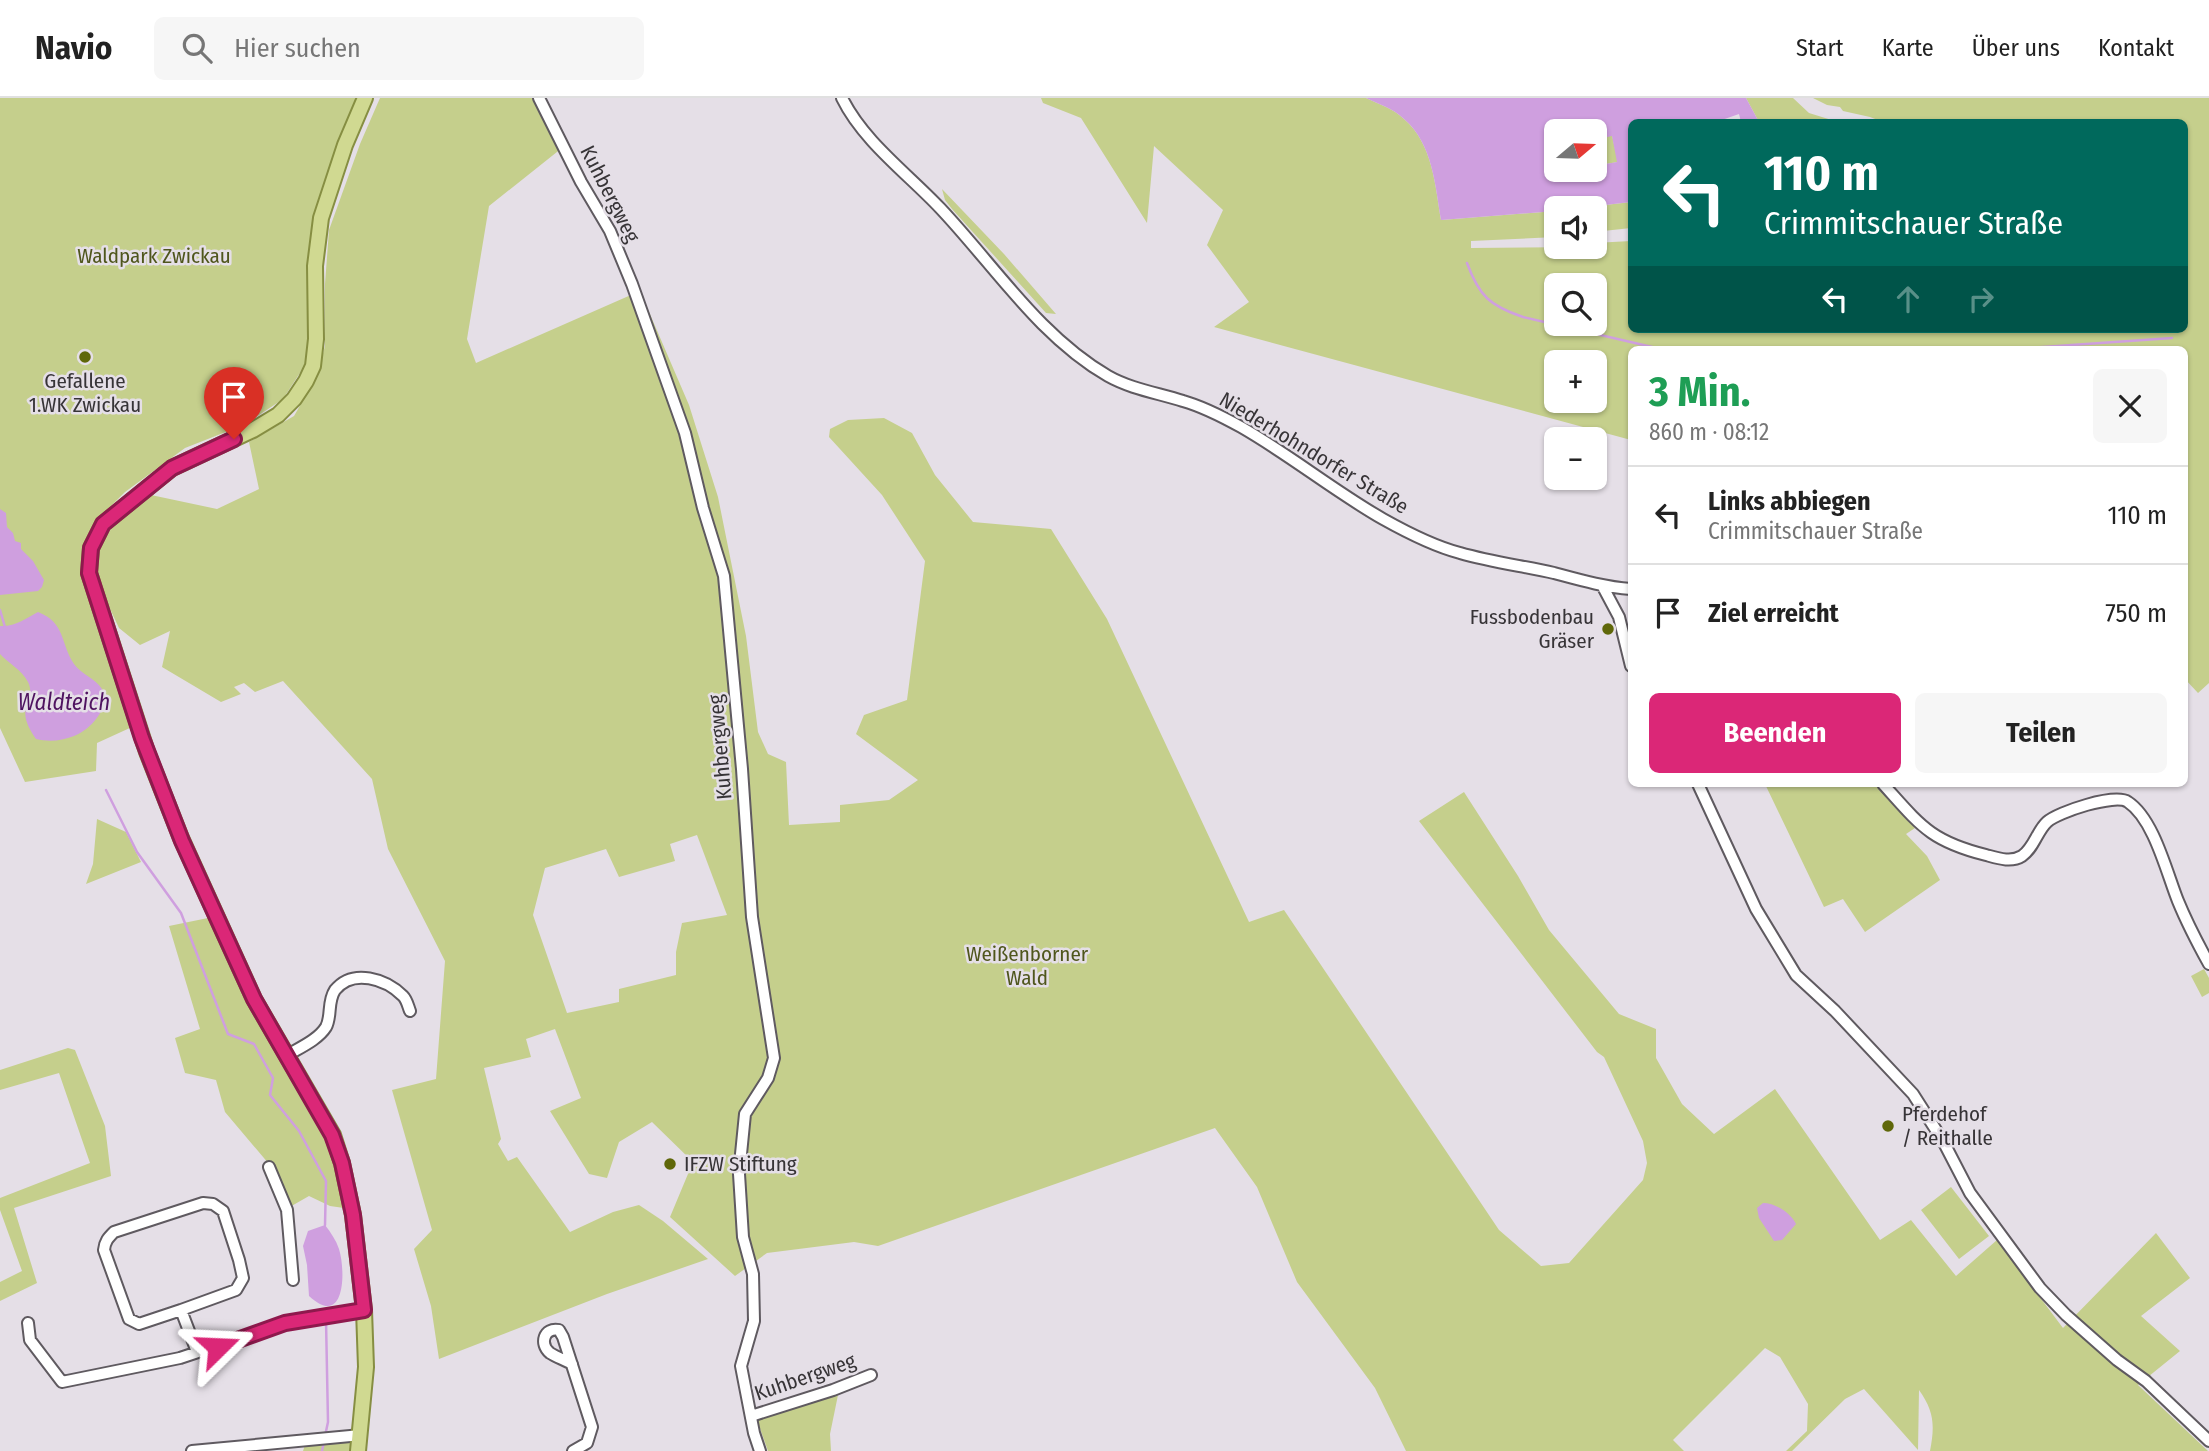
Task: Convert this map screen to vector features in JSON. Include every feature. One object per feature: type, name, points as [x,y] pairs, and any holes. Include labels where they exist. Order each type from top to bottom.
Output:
[{"type":"main road","points":[[358,1451],[366,1367],[364,1310],[353,1217],[342,1163],[332,1135],[254,999],[163,795],[89,573],[91,548],[103,524],[172,468],[253,430],[278,415],[306,381],[313,366],[316,339],[315,267],[321,218],[345,145],[365,98]]},
{"type":"street","name":"Kuhbergweg","points":[[539,98],[581,182],[610,231],[632,284],[685,433],[703,508],[724,576],[742,769],[752,917],[774,1058],[768,1078],[744,1114],[739,1174],[743,1237],[752,1274],[754,1321],[741,1366],[760,1451]]},
{"type":"street","name":"Niederhohndorfer Straße","points":[[842,98],[857,122],[949,218],[1045,326],[1070,350],[1100,371],[1122,383],[1193,404],[1218,415],[1256,436],[1329,487],[1384,519],[1437,545],[1491,561],[1553,573],[1603,587],[1628,589]]},
{"type":"street","points":[[1603,587],[1619,617],[1628,654]]},
{"type":"street","points":[[1699,787],[1756,909],[1796,975],[1835,1011],[1913,1094],[1943,1141],[1970,1194],[2040,1288],[2066,1315],[2117,1360],[2146,1381],[2209,1441]]},
{"type":"street","points":[[1886,787],[1912,817],[1937,839],[1982,854],[2013,860],[2025,853],[2049,820],[2101,801],[2120,799],[2128,802],[2149,830],[2178,901],[2209,964]]},
{"type":"street","points":[[286,1056],[325,1028],[330,1000],[337,988],[346,982],[368,976],[379,980],[405,997],[410,1011]]},
{"type":"street","points":[[270,1167],[287,1210],[293,1280]]},
{"type":"street","points":[[203,1203],[213,1204],[223,1211],[243,1278],[236,1290],[181,1310],[139,1324],[129,1319],[104,1250],[106,1239],[114,1232],[203,1203]]},
{"type":"street","points":[[181,1310],[197,1352]]},
{"type":"street","points":[[28,1323],[30,1340],[62,1382],[180,1358],[285,1323],[364,1310]]},
{"type":"street","points":[[572,1364],[592,1427],[587,1443],[573,1451]]},
{"type":"street","name":"Kuhbergweg","points":[[751,1416],[872,1375]]},
{"type":"street","points":[[192,1451],[361,1435]]},
{"type":"green space","name":"Waldpark Zwickau","points":[[0,98],[357,98],[337,144],[317,217],[308,268],[309,359],[283,399],[246,424],[185,448],[125,492],[105,512],[85,551],[90,603],[132,727],[97,743],[96,771],[25,782],[0,728]]},
{"type":"green space","name":"Weißenborner Wald","points":[[380,98],[541,98],[567,144],[489,206],[467,339],[476,363],[640,291],[689,405],[718,497],[746,636],[758,732],[768,754],[786,762],[789,825],[840,822],[840,805],[889,800],[918,780],[856,734],[864,715],[907,700],[925,561],[882,495],[829,437],[830,429],[848,420],[884,418],[912,433],[935,475],[973,522],[1051,529],[1107,619],[1249,922],[1284,910],[1499,1230],[1541,1266],[1569,1263],[1643,1180],[1647,1163],[1643,1141],[1604,1057],[1597,1052],[1419,821],[1464,792],[1549,930],[1619,1014],[1656,1029],[1656,1058],[1682,1104],[1714,1134],[1775,1089],[1880,1240],[1911,1220],[1956,1276],[1997,1240],[2063,1328],[2156,1233],[2190,1278],[2141,1316],[2180,1351],[2138,1385],[2208,1451],[1930,1451],[1932,1419],[1919,1390],[1918,1450],[1864,1389],[1845,1399],[1792,1451],[1786,1451],[1807,1431],[1808,1404],[1780,1357],[1765,1348],[1673,1440],[1684,1451],[1406,1451],[1375,1388],[1297,1282],[1257,1187],[1215,1128],[878,1246],[854,1242],[767,1253],[735,1276],[670,1217],[693,1162],[652,1122],[619,1142],[607,1178],[589,1174],[550,1111],[581,1098],[555,1029],[526,1039],[531,1057],[484,1068],[501,1139],[498,1144],[508,1161],[517,1157],[570,1232],[613,1212],[639,1205],[663,1221],[708,1259],[607,1294],[439,1359],[431,1306],[414,1249],[432,1230],[392,1090],[436,1079],[445,961],[388,849],[372,779],[283,681],[255,692],[244,683],[234,687],[241,694],[221,702],[162,667],[170,631],[140,645],[119,628],[97,581],[100,543],[124,513],[151,495],[217,509],[259,489],[249,442],[294,416],[317,376],[325,346],[325,284],[329,230]],"holes":[[[697,835],[727,915],[682,923],[676,952],[676,975],[619,989],[619,1002],[567,1013],[533,915],[545,868],[606,849],[619,877],[675,861],[670,844]]]},
{"type":"green space","points":[[1041,98],[1366,98],[1400,115],[1421,140],[1431,166],[1441,220],[1544,212],[1544,238],[1471,241],[1471,248],[1544,247],[1544,259],[1607,259],[1607,242],[1628,241],[1628,333],[2188,333],[2188,119],[1875,119],[1843,111],[1840,107],[1827,105],[1813,98],[2209,98],[2209,683],[2198,693],[2188,682],[2188,346],[1628,346],[1628,439],[1607,433],[1607,427],[1583,427],[1214,327],[1249,302],[1207,245],[1223,210],[1154,146],[1147,223],[1081,118],[1043,103]]},
{"type":"green space","points":[[1746,98],[1793,98],[1809,113],[1828,119],[1757,119]]},
{"type":"green space","points":[[1612,135],[1618,162],[1607,164],[1607,136]]},
{"type":"green space","points":[[942,189],[1056,314],[1046,313],[952,209],[945,200]]},
{"type":"green space","points":[[1628,202],[1628,228],[1607,231],[1607,205]]},
{"type":"green space","points":[[1766,787],[1877,787],[1915,828],[1906,834],[1927,856],[1940,880],[1865,932],[1843,899],[1824,907]]},
{"type":"green space","points":[[97,819],[126,832],[141,862],[86,884],[93,864]]},
{"type":"green space","points":[[208,918],[328,1136],[344,1208],[330,1206],[309,1196],[288,1208],[269,1164],[225,1112],[216,1080],[185,1073],[175,1038],[200,1029],[169,926]]},
{"type":"green space","points":[[2204,969],[2209,978],[2209,993],[2202,997],[2191,976]]},
{"type":"green space","points":[[68,1048],[75,1050],[105,1126],[111,1176],[14,1208],[37,1283],[0,1301],[0,1282],[22,1271],[0,1210],[0,1198],[90,1163],[59,1073],[0,1090],[0,1070]]},
{"type":"green space","points":[[1951,1187],[1989,1236],[1959,1259],[1921,1210]]},
{"type":"green space","points":[[838,1395],[830,1434],[831,1451],[768,1451],[757,1420]]},
{"type":"green space","points":[[355,1441],[354,1451],[303,1451],[305,1445]]},
{"type":"water","points":[[1366,98],[1746,98],[1757,119],[1740,119],[1739,114],[1725,119],[1628,119],[1628,202],[1607,205],[1607,196],[1544,196],[1544,212],[1441,220],[1427,153],[1414,129],[1400,115]]},
{"type":"water","points":[[0,509],[6,513],[7,527],[13,533],[15,541],[21,543],[21,549],[33,561],[44,580],[38,591],[0,595]]},
{"type":"water","name":"Waldteich","points":[[38,612],[58,628],[74,664],[99,685],[104,696],[101,710],[92,724],[80,733],[60,740],[36,739],[25,716],[30,692],[28,682],[0,654],[0,626],[15,624]]},
{"type":"water","points":[[1763,1203],[1782,1209],[1796,1224],[1782,1240],[1774,1241],[1759,1218],[1757,1208]]},
{"type":"water","points":[[325,1225],[338,1246],[342,1271],[340,1294],[330,1306],[309,1296],[303,1246],[308,1231]]},
{"type":"waterway","points":[[1467,263],[1481,292],[1502,309],[1523,317],[1648,346]]},
{"type":"waterway","points":[[2057,346],[2172,338]]},
{"type":"waterway","points":[[0,610],[5,627]]},
{"type":"waterway","points":[[106,790],[137,852],[181,913],[228,1034],[254,1044],[273,1078],[270,1095],[299,1131],[326,1181],[325,1225]]},
{"type":"waterway","points":[[325,1436],[328,1422],[326,1320]]},
{"type":"waterway","points":[[322,1451],[324,1442]]},
{"type":"place","name":"Gefallene 1.WK Zwickau","points":[[85,357]]},
{"type":"place","name":"Fussbodenbau Gräser","points":[[1608,629]]},
{"type":"place","name":"Pferdehof / Reithalle","points":[[1888,1126]]},
{"type":"place","name":"IFZW Stiftung","points":[[670,1164]]},
{"type":"route","points":[[218,1347],[285,1323],[364,1310],[353,1215],[342,1163],[332,1135],[254,999],[182,841],[142,738],[89,573],[91,548],[103,524],[172,468],[234,439]]}]
